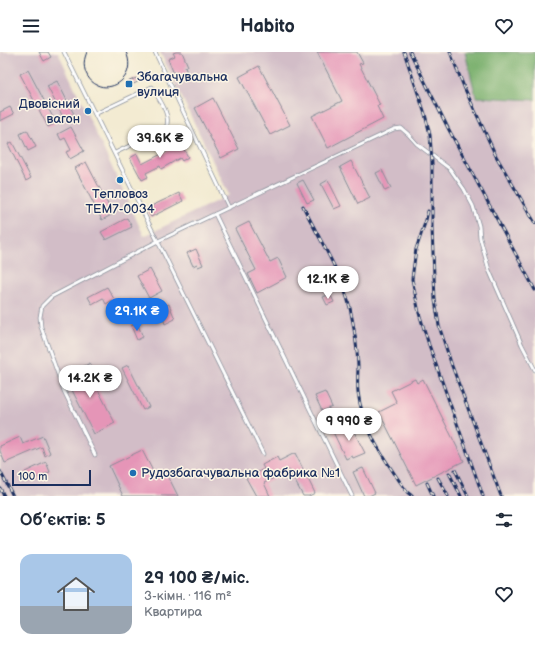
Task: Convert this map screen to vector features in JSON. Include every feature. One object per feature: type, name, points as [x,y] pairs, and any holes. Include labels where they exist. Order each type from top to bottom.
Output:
[{"type":"lane","points":[[64,52],[263,454]]},
{"type":"lane","points":[[155,52],[229,208]]},
{"type":"lane","points":[[95,114],[152,87],[168,117],[168,124],[166,128],[115,153]]},
{"type":"lane","points":[[95,455],[64,391],[41,327],[40,317],[42,306],[50,296],[215,214],[394,129],[401,128],[418,144],[450,169],[464,189],[473,206],[489,270],[522,345],[535,370]]},
{"type":"lane","points":[[215,214],[352,496]]},
{"type":"shaded area","points":[[0,52],[58,52],[144,236],[229,195],[160,52],[465,52],[476,97],[535,100],[535,496],[0,496]]},
{"type":"green space","points":[[465,52],[535,52],[535,100],[476,97]]},
{"type":"building","points":[[39,52],[48,52],[51,57],[44,61]]},
{"type":"building","points":[[182,52],[188,66],[185,67],[187,73],[178,77],[177,72],[174,74],[168,59],[175,56],[173,53]]},
{"type":"building","points":[[317,52],[357,52],[363,63],[359,64],[380,105],[377,106],[383,119],[328,148],[312,116],[342,101]]},
{"type":"building","points":[[259,66],[290,125],[270,135],[239,77]]},
{"type":"building","points":[[28,70],[56,123],[48,127],[20,74]]},
{"type":"building","points":[[136,78],[138,82],[126,87],[125,83]]},
{"type":"building","points":[[57,81],[74,114],[64,119],[47,86]]},
{"type":"building","points":[[213,98],[239,149],[221,158],[195,108]]},
{"type":"building","points":[[10,107],[14,114],[0,121],[0,112]]},
{"type":"building","points":[[71,127],[84,151],[70,159],[66,152],[71,150],[65,138],[61,140],[58,134]]},
{"type":"building","points":[[27,130],[36,147],[28,151],[20,134]]},
{"type":"building","points":[[177,136],[188,157],[182,161],[180,158],[161,169],[160,166],[146,173],[148,177],[142,180],[130,158],[137,154],[142,164],[175,147],[171,139]]},
{"type":"building","points":[[12,142],[31,178],[26,181],[8,144]]},
{"type":"building","points":[[351,161],[370,198],[358,204],[340,167]]},
{"type":"building","points":[[86,162],[113,214],[102,220],[75,168]]},
{"type":"building","points":[[382,170],[391,188],[385,191],[376,173]]},
{"type":"building","points":[[303,180],[314,200],[307,203],[297,183]]},
{"type":"building","points":[[328,180],[341,206],[334,209],[321,184]]},
{"type":"building","points":[[179,193],[183,201],[151,217],[147,208]]},
{"type":"building","points":[[127,218],[132,227],[106,240],[101,232]]},
{"type":"building","points":[[249,222],[270,262],[278,258],[287,277],[257,293],[248,274],[256,270],[235,229]]},
{"type":"building","points":[[196,249],[203,265],[198,267],[197,264],[193,266],[187,253]]},
{"type":"building","points":[[150,269],[162,291],[149,298],[137,276]]},
{"type":"building","points":[[107,287],[114,299],[106,304],[103,298],[92,304],[88,297]]},
{"type":"building","points":[[330,294],[334,302],[327,305],[323,297]]},
{"type":"building","points":[[132,300],[138,310],[132,313],[127,302]]},
{"type":"building","points":[[169,304],[175,319],[165,324],[163,318],[157,321],[153,311]]},
{"type":"building","points":[[137,323],[143,337],[137,340],[131,326]]},
{"type":"building","points":[[90,363],[94,372],[90,374],[115,423],[94,434],[65,376]]},
{"type":"building","points":[[128,365],[149,407],[143,410],[122,368]]},
{"type":"building","points":[[415,379],[417,383],[423,379],[464,461],[416,485],[379,412],[397,403],[391,391]]},
{"type":"building","points":[[325,392],[332,407],[322,411],[315,396]]},
{"type":"building","points":[[350,424],[365,453],[346,459],[333,432]]},
{"type":"building","points":[[43,436],[50,453],[45,456],[42,447],[5,463],[0,451],[0,446],[20,437],[23,444]]},
{"type":"building","name":"Рудозбагачувальна фабрика №1","points":[[142,450],[155,475],[165,470],[178,496],[123,496],[109,466]]},
{"type":"building","points":[[295,453],[315,493],[309,496],[303,496],[289,470],[264,483],[270,496],[256,496],[246,478],[264,469],[262,465],[277,457],[279,461]]},
{"type":"building","points":[[46,462],[50,472],[29,481],[25,472]]},
{"type":"building","points":[[363,468],[375,493],[369,496],[364,496],[353,472]]},
{"type":"tram line","points":[[87,52],[84,62],[86,73],[92,81],[99,86],[108,87],[116,85],[123,80],[129,63],[126,52]]},
{"type":"railway","points":[[404,52],[425,114],[430,135],[435,300],[439,326],[452,366],[501,496]]},
{"type":"railway","points":[[410,52],[448,128],[535,290]]},
{"type":"railway","points":[[450,52],[464,87],[496,156],[535,223]]},
{"type":"railway","points":[[303,206],[341,282],[350,308],[357,351],[358,392],[360,406],[376,445],[407,492],[412,496]]},
{"type":"railway","points":[[428,211],[416,249],[412,279],[419,313],[429,345],[483,496]]},
{"type":"railway","points":[[455,470],[468,496]]},
{"type":"railway","points":[[0,471],[13,496]]},
{"type":"railway","points":[[449,473],[461,496]]},
{"type":"railway","points":[[438,478],[448,496]]},
{"type":"railway","points":[[427,483],[433,496]]},
{"type":"railway","points":[[0,488],[4,496]]},
{"type":"place","name":"Збагачувальна вулиця","points":[[129,84]]},
{"type":"place","name":"Двовісний вагон","points":[[88,111]]},
{"type":"place","name":"Тепловоз ТЕМ7-0034","points":[[120,180]]},
{"type":"place","name":"Рудозбагачувальна фабрика №1","points":[[133,473]]}]
